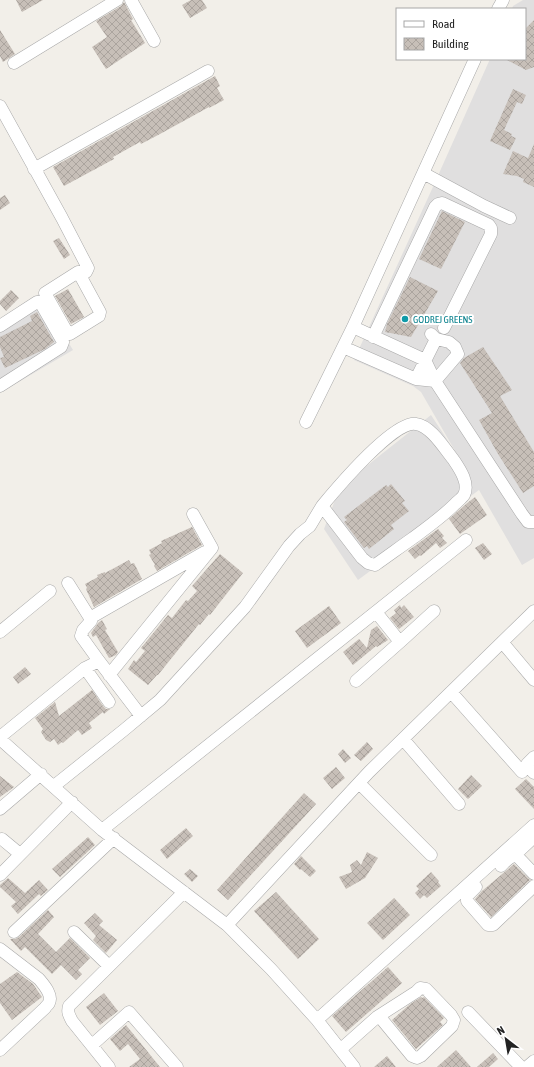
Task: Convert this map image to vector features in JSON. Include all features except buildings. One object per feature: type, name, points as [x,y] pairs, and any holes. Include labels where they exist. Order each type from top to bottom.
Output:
[{"type":"street","points":[[14,63],[117,0]]},
{"type":"street","points":[[131,0],[154,42]]},
{"type":"street","points":[[306,422],[353,327],[475,60]]},
{"type":"street","points":[[34,168],[208,71]]},
{"type":"street","points":[[0,106],[88,268],[82,275]]},
{"type":"street","points":[[423,173],[484,206],[510,218]]},
{"type":"street","points":[[373,337],[434,207],[442,203],[489,225],[491,228],[491,234],[444,328]]},
{"type":"street","points":[[78,272],[82,275],[81,277],[100,314],[68,334],[45,293],[78,272]]},
{"type":"street","points":[[0,326],[37,302],[40,302],[63,342],[61,347],[0,386]]},
{"type":"street","points":[[353,327],[425,360],[435,381],[522,514],[528,522],[534,522]]},
{"type":"street","points":[[416,379],[425,360],[433,336],[449,342],[455,347],[458,354],[435,381]]},
{"type":"street","points":[[343,347],[416,379],[435,381]]},
{"type":"street","points":[[54,786],[160,700],[244,607],[289,546],[310,526],[322,506],[358,464],[397,430],[408,424],[416,423],[424,426],[435,436],[459,468],[465,482],[464,496],[445,514],[376,565],[368,563],[362,558],[322,506]]},
{"type":"street","points":[[193,514],[212,548]]},
{"type":"street","points":[[102,830],[466,540]]},
{"type":"street","points":[[109,674],[212,548]]},
{"type":"street","points":[[90,618],[212,548]]},
{"type":"street","points":[[68,582],[91,621],[83,630],[81,636],[98,661],[141,716]]},
{"type":"street","points":[[0,632],[50,591]]},
{"type":"street","points":[[356,681],[434,611]]},
{"type":"street","points":[[227,925],[359,783],[534,611]]},
{"type":"street","points":[[376,612],[400,642]]},
{"type":"street","points":[[502,642],[534,680]]},
{"type":"street","points":[[98,661],[85,668],[0,738],[102,830],[227,925],[271,969],[317,1020],[354,1067]]},
{"type":"street","points":[[85,668],[109,702]]},
{"type":"street","points":[[451,692],[522,772]]},
{"type":"street","points":[[403,739],[459,804]]},
{"type":"street","points":[[534,757],[528,764],[528,767],[534,773]]},
{"type":"street","points":[[0,809],[40,774]]},
{"type":"street","points":[[359,783],[431,855]]},
{"type":"street","points":[[2,869],[20,854],[72,802]]},
{"type":"street","points":[[516,848],[534,825]]},
{"type":"street","points":[[317,1020],[516,848],[534,836]]},
{"type":"street","points":[[14,932],[114,838]]},
{"type":"street","points":[[2,839],[20,854]]},
{"type":"street","points":[[516,848],[534,869]]},
{"type":"street","points":[[534,874],[517,856],[512,856],[485,875],[466,898],[488,924],[493,925],[534,886]]},
{"type":"street","points":[[110,1067],[72,1021],[68,1010],[69,1006],[184,892]]},
{"type":"street","points":[[74,932],[108,966]]},
{"type":"street","points":[[0,949],[39,979],[50,997],[49,1003],[45,1008],[0,1050]]},
{"type":"street","points":[[341,1049],[379,1016],[420,988],[426,989],[454,1020],[452,1026],[421,1056],[417,1058],[412,1056],[379,1016]]},
{"type":"street","points":[[92,1045],[129,1012],[177,1067]]},
{"type":"street","points":[[468,1012],[522,1067]]},
{"type":"street","points":[[527,1067],[534,1061]]},
{"type":"shaded area","points":[[523,0],[534,0],[534,558],[522,565],[479,490],[358,580],[324,529],[340,487],[431,415],[458,456],[421,392],[413,386],[354,360],[490,60],[526,60],[526,8],[512,8],[513,6]]},
{"type":"shaded area","points":[[39,294],[73,350],[0,393],[0,322]]},
{"type":"place","name":"GODREJ GREENS","points":[[405,319]]}]
